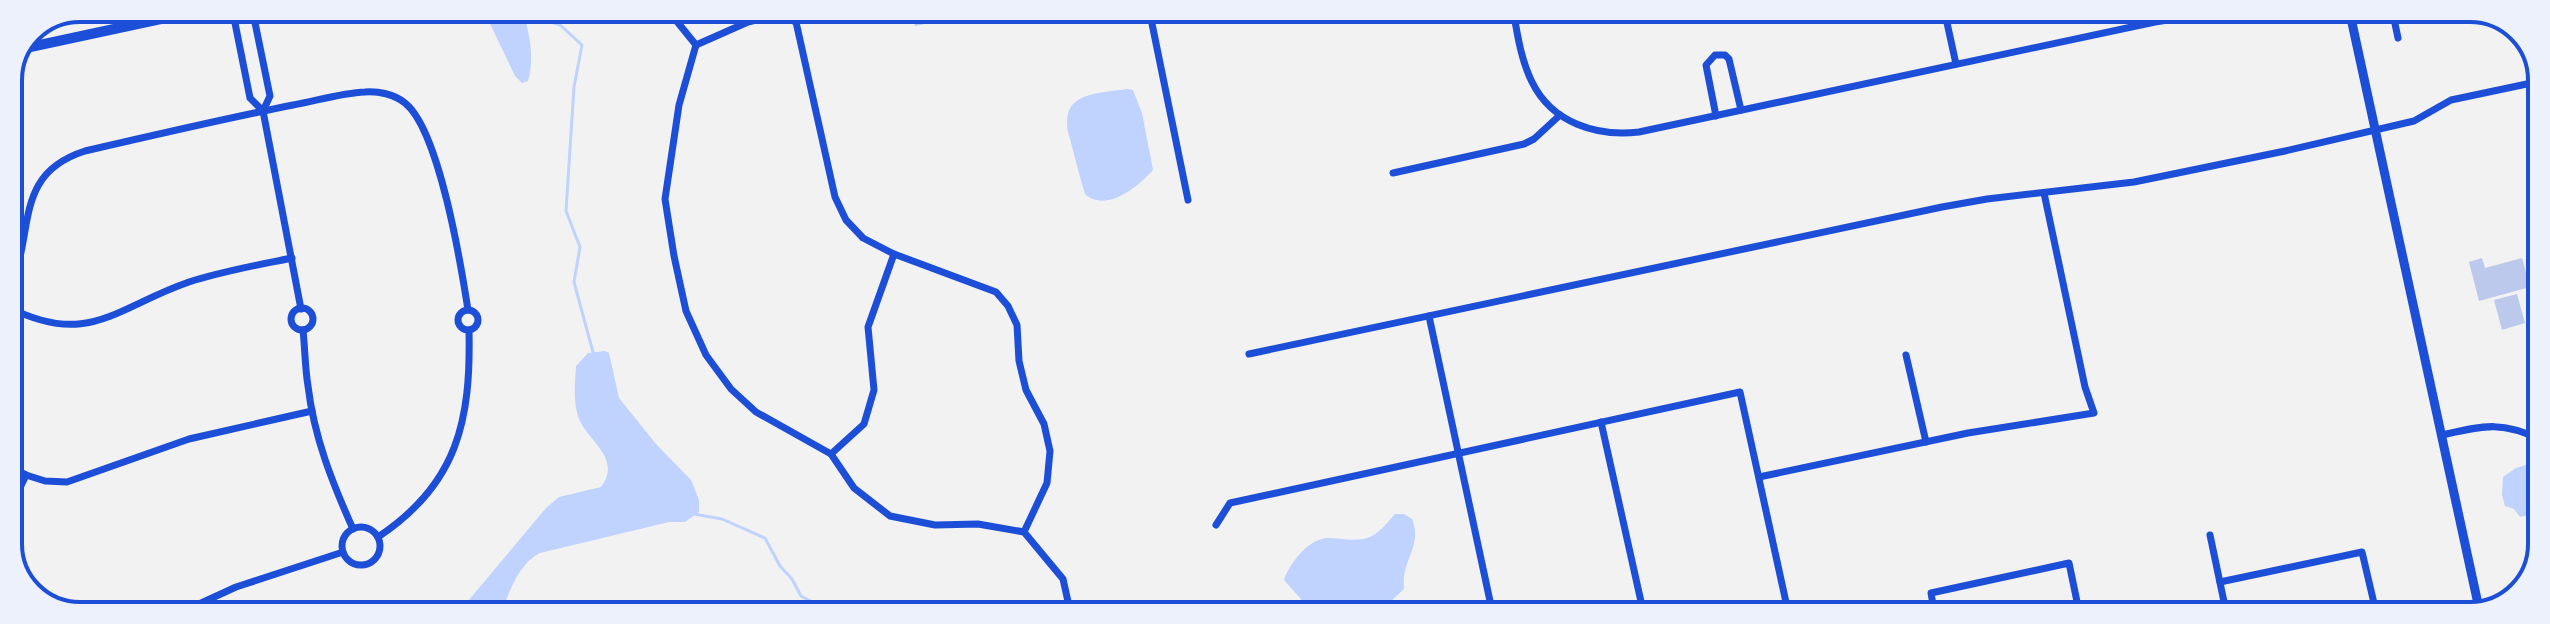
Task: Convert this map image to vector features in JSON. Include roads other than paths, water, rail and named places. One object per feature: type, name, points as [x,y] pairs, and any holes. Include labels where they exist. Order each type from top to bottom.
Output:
[{"type":"main road","points":[[33,46],[147,22]]},
{"type":"main road","points":[[2352,22],[2478,601]]},
{"type":"street","points":[[235,22],[250,98],[263,111],[301,309]]},
{"type":"street","points":[[255,22],[270,96],[263,111]]},
{"type":"street","points":[[677,22],[696,45]]},
{"type":"street","points":[[696,45],[748,22]]},
{"type":"street","points":[[796,22],[835,197],[846,220],[863,238],[894,254],[996,292],[1008,306],[1017,325],[1019,361],[1026,390],[1044,424],[1050,451],[1047,483],[1024,532]]},
{"type":"street","points":[[1152,22],[1188,200]]},
{"type":"street","points":[[1516,22],[1531,81],[1544,100],[1576,125],[1617,134],[1716,116],[2155,22]]},
{"type":"street","points":[[1947,22],[1956,64]]},
{"type":"street","points":[[2395,22],[2398,38]]},
{"type":"street","points":[[696,45],[679,105],[665,199],[686,311],[706,355],[731,389],[756,412],[831,454],[854,488],[890,516],[935,525],[978,524],[1024,532],[1063,579],[1068,602]]},
{"type":"street","points":[[1716,116],[1706,65],[1715,55],[1725,55],[1729,59],[1741,110]]},
{"type":"street","points":[[1249,354],[1942,207],[2169,175],[2414,121],[2451,100],[2528,84]]},
{"type":"street","points":[[22,254],[33,194],[64,159],[85,151],[263,111],[364,92],[385,93],[404,102],[423,130],[443,185],[468,310]]},
{"type":"street","points":[[1393,173],[1524,144],[1548,128],[1560,115]]},
{"type":"street","points":[[1759,477],[1926,442],[2094,413],[2085,387],[2044,193]]},
{"type":"street","points":[[831,454],[864,424],[874,390],[868,327],[894,254]]},
{"type":"street","points":[[22,313],[62,326],[82,324],[116,315],[190,282],[292,258]]},
{"type":"street","points":[[301,309],[310,313],[312,320],[309,327],[303,330],[296,328],[291,321],[293,313],[301,309]]},
{"type":"street","points":[[468,310],[475,312],[479,321],[476,327],[469,330],[458,321],[459,314],[468,310]]},
{"type":"street","points":[[1429,316],[1490,602]]},
{"type":"street","points":[[303,330],[312,411],[322,457],[353,529]]},
{"type":"street","points":[[378,537],[416,506],[452,455],[467,402],[469,330]]},
{"type":"street","points":[[1906,355],[1926,442]]},
{"type":"street","points":[[1216,525],[1230,503],[1740,392],[1786,602]]},
{"type":"street","points":[[22,473],[45,481],[67,482],[189,439],[312,411]]},
{"type":"street","points":[[1601,422],[1641,602]]},
{"type":"street","points":[[2442,435],[2485,426],[2510,427],[2528,434]]},
{"type":"street","points":[[22,483],[26,475]]},
{"type":"street","points":[[353,529],[370,529],[378,537],[380,550],[370,564],[352,563],[343,552],[344,537],[353,529]]},
{"type":"street","points":[[2210,535],[2224,602]]},
{"type":"street","points":[[203,602],[236,587],[343,552]]},
{"type":"street","points":[[2220,582],[2362,552],[2374,602]]},
{"type":"street","points":[[1933,602],[1931,593],[2069,563],[2077,602]]},
{"type":"water","points":[[489,22],[526,22],[531,53],[530,72],[528,81],[522,83],[515,76]]},
{"type":"water","points":[[1133,90],[1142,113],[1153,170],[1121,196],[1102,201],[1093,199],[1085,194],[1070,139],[1068,112],[1073,104],[1090,95]]},
{"type":"water","points":[[588,353],[609,353],[619,398],[656,444],[691,480],[699,500],[699,512],[685,522],[669,522],[540,553],[520,572],[505,602],[467,602],[546,508],[559,497],[601,487],[607,476],[606,458],[582,425],[575,404],[576,366]]},
{"type":"water","points":[[2528,466],[2528,515],[2520,517],[2514,509],[2505,506],[2502,495],[2503,477],[2516,468]]},
{"type":"water","points":[[1395,514],[1404,514],[1412,519],[1415,529],[1404,589],[1390,602],[1303,602],[1284,580],[1295,560],[1314,542],[1328,538],[1356,540],[1378,532]]},
{"type":"waterway","points":[[552,22],[560,25],[582,45],[574,87],[566,211],[580,247],[574,282],[594,356]]},
{"type":"waterway","points":[[694,514],[722,519],[765,538],[801,596],[812,602]]}]
